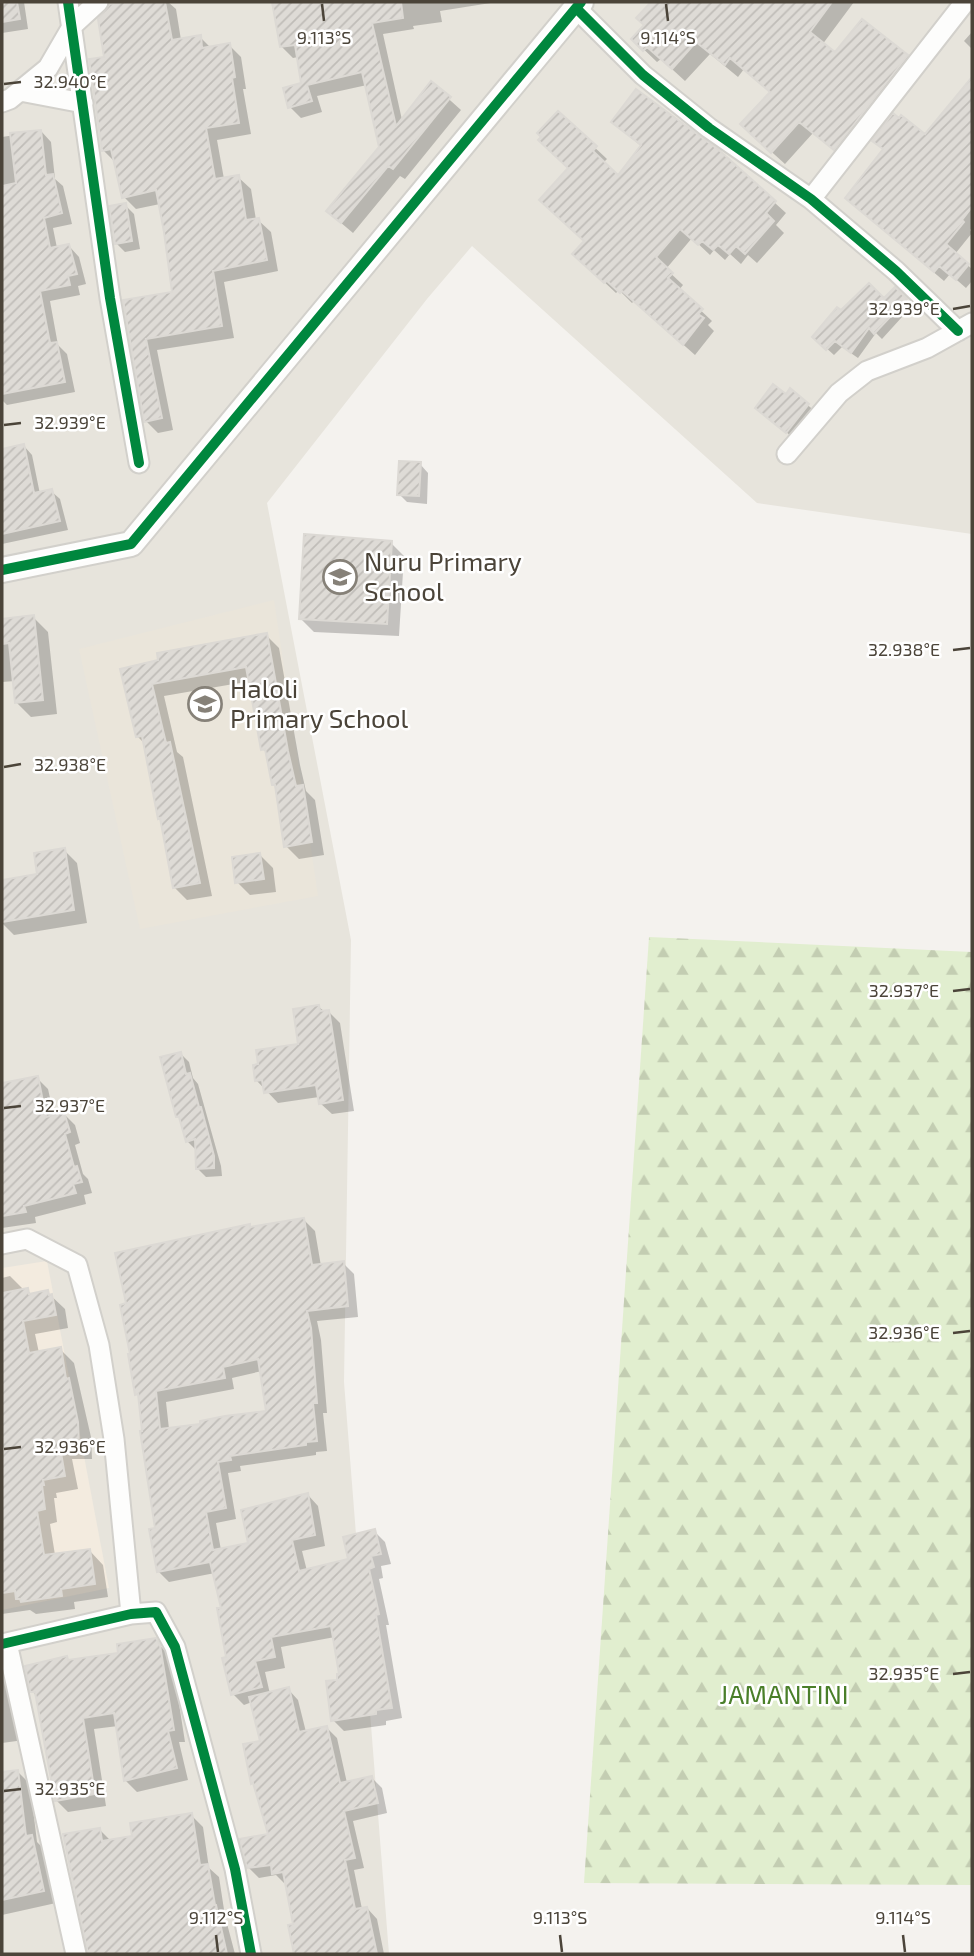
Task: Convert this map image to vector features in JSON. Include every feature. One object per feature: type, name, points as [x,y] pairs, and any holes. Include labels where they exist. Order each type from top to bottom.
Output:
[{"type":"street","points":[[68,2],[110,298],[139,463]]},
{"type":"street","points":[[2,102],[48,68],[72,25],[98,2]]},
{"type":"street","points":[[811,199],[965,2]]},
{"type":"street","points":[[2,570],[131,544],[578,5],[643,75],[709,128],[811,199],[965,327],[927,348],[867,371],[839,393],[787,454]]},
{"type":"street","points":[[20,91],[83,103]]},
{"type":"street","points":[[2,1244],[27,1239],[77,1265],[99,1345],[114,1438],[131,1614]]},
{"type":"street","points":[[76,1954],[5,1644],[131,1614],[156,1612],[175,1647],[235,1869],[251,1954]]},
{"type":"shaded area","points":[[2,2],[972,2],[972,534],[757,503],[472,246],[427,299],[267,503],[351,940],[344,1382],[389,1954],[2,1954]]},
{"type":"shaded area","points":[[274,600],[318,896],[140,929],[79,649]]},
{"type":"shaded area","points":[[47,1261],[109,1588],[2,1610],[2,1268]]},
{"type":"green space","name":"JAMANTINI","points":[[649,937],[972,952],[972,1885],[584,1883]]},
{"type":"building","points":[[2,2],[17,2],[20,19],[2,22]]},
{"type":"building","points":[[165,2],[172,40],[201,35],[202,48],[230,43],[239,123],[206,128],[215,179],[239,175],[246,220],[259,218],[267,260],[213,271],[222,326],[146,339],[162,418],[144,422],[123,300],[172,292],[164,232],[156,190],[122,198],[111,149],[102,151],[89,59],[104,57],[98,19],[110,4]]},
{"type":"building","points":[[272,2],[401,2],[403,18],[372,23],[396,126],[431,81],[451,97],[393,169],[388,166],[341,223],[326,211],[379,147],[362,72],[307,85],[312,101],[288,108],[283,88],[301,83],[295,45],[280,47]]},
{"type":"building","points":[[651,2],[832,2],[810,32],[835,52],[862,19],[908,55],[834,150],[799,122],[771,153],[740,124],[770,92],[730,58],[725,65],[696,42],[672,69],[647,47],[643,51],[631,39],[644,25],[636,18]]},
{"type":"building","points":[[972,77],[972,207],[946,244],[969,264],[956,280],[939,266],[934,272],[845,198],[883,149],[872,141],[893,113],[899,118],[901,115],[925,134]]},
{"type":"building","points":[[636,89],[720,151],[776,201],[766,213],[774,221],[745,254],[736,246],[729,254],[718,245],[713,250],[702,241],[698,245],[680,229],[656,257],[673,273],[668,278],[703,309],[698,314],[704,318],[683,345],[622,291],[620,293],[607,281],[604,283],[572,254],[584,241],[539,200],[568,168],[538,140],[541,137],[537,133],[558,111],[597,146],[593,151],[618,175],[641,145],[611,122]]},
{"type":"building","points":[[41,130],[46,175],[53,174],[62,213],[44,218],[50,248],[69,244],[77,274],[68,276],[70,285],[40,291],[50,343],[57,342],[65,382],[2,394],[2,186],[16,183],[10,133]]},
{"type":"building","points":[[126,203],[132,241],[115,244],[109,206]]},
{"type":"building","points":[[869,283],[884,298],[895,287],[907,299],[874,334],[869,328],[851,353],[835,341],[826,350],[812,337],[837,307],[841,310]]},
{"type":"building","points":[[773,384],[786,394],[790,388],[809,404],[786,433],[755,408]]},
{"type":"building","points":[[24,444],[34,493],[52,489],[60,521],[2,534],[2,449]]},
{"type":"building","points":[[399,461],[421,462],[419,496],[397,495]]},
{"type":"building","points":[[304,534],[392,541],[387,624],[299,619]]},
{"type":"building","points":[[34,615],[43,700],[15,703],[9,643],[2,644],[2,619]]},
{"type":"building","points":[[267,633],[288,751],[296,786],[303,785],[312,842],[284,847],[275,785],[272,785],[265,749],[261,750],[246,667],[152,684],[166,743],[170,742],[200,883],[173,888],[142,736],[136,737],[120,669],[158,660],[157,653]]},
{"type":"building","points":[[65,848],[74,910],[2,922],[2,880],[37,874],[34,853]]},
{"type":"building","points":[[260,853],[264,879],[235,883],[232,857]]},
{"type":"building","points":[[319,1005],[320,1011],[329,1010],[343,1100],[319,1104],[316,1085],[264,1093],[262,1080],[255,1081],[253,1065],[258,1064],[256,1050],[298,1044],[293,1009]]},
{"type":"building","points":[[181,1052],[186,1074],[190,1073],[201,1107],[214,1156],[214,1168],[196,1169],[195,1139],[186,1142],[179,1117],[176,1117],[160,1057]]},
{"type":"building","points":[[38,1076],[46,1117],[64,1112],[70,1132],[65,1134],[74,1167],[77,1166],[82,1182],[73,1184],[76,1193],[24,1206],[26,1212],[2,1216],[2,1083]]},
{"type":"building","points":[[304,1218],[312,1265],[344,1261],[348,1306],[307,1311],[311,1328],[317,1403],[313,1403],[317,1441],[230,1456],[231,1460],[218,1462],[226,1508],[206,1512],[213,1550],[248,1543],[241,1510],[308,1493],[315,1535],[292,1540],[299,1571],[348,1559],[343,1537],[375,1529],[381,1554],[371,1556],[374,1567],[369,1569],[379,1614],[376,1615],[392,1708],[376,1710],[376,1714],[331,1721],[326,1681],[337,1680],[339,1674],[331,1626],[271,1637],[275,1657],[255,1661],[262,1687],[231,1695],[222,1658],[226,1657],[217,1608],[221,1608],[210,1562],[157,1572],[149,1529],[155,1528],[140,1431],[138,1394],[135,1395],[120,1305],[126,1303],[115,1253],[250,1224],[250,1227]],"holes":[[[258,1359],[266,1411],[160,1429],[156,1391],[225,1378],[223,1367]]]},
{"type":"building","points":[[28,1288],[29,1294],[48,1290],[49,1295],[52,1294],[56,1315],[23,1321],[29,1353],[61,1347],[66,1379],[69,1378],[78,1422],[79,1447],[60,1447],[65,1476],[43,1480],[45,1509],[37,1511],[44,1555],[90,1549],[95,1584],[61,1589],[62,1596],[21,1602],[16,1599],[15,1591],[2,1593],[2,1293]]},
{"type":"building","points":[[156,1638],[160,1645],[174,1730],[168,1731],[177,1768],[124,1781],[114,1713],[83,1718],[95,1794],[55,1801],[35,1692],[30,1692],[25,1666],[67,1656],[68,1660],[118,1653],[117,1644]]},
{"type":"building","points":[[289,1687],[299,1732],[327,1726],[340,1783],[372,1776],[378,1803],[344,1811],[355,1858],[345,1860],[355,1909],[367,1907],[377,1954],[294,1954],[288,1925],[293,1924],[283,1872],[272,1874],[271,1865],[247,1868],[239,1839],[268,1834],[253,1783],[251,1784],[243,1744],[260,1741],[249,1697]]},
{"type":"building","points":[[18,1770],[26,1836],[32,1835],[44,1891],[2,1900],[2,1772]]},
{"type":"building","points":[[192,1813],[200,1865],[208,1864],[227,1954],[88,1954],[63,1834],[100,1828],[102,1841],[132,1836],[130,1823]]},
{"type":"cycle path","points":[[68,2],[110,298],[139,463]]},
{"type":"cycle path","points":[[2,570],[131,544],[581,2]]},
{"type":"cycle path","points":[[576,8],[643,75],[709,128],[811,199],[896,271],[958,331]]},
{"type":"cycle path","points":[[2,1644],[131,1614],[156,1612],[175,1647],[235,1869],[251,1954]]},
{"type":"place","name":"Nuru Primary School","points":[[340,577]]},
{"type":"place","name":"Haloli Primary School","points":[[205,704]]}]
